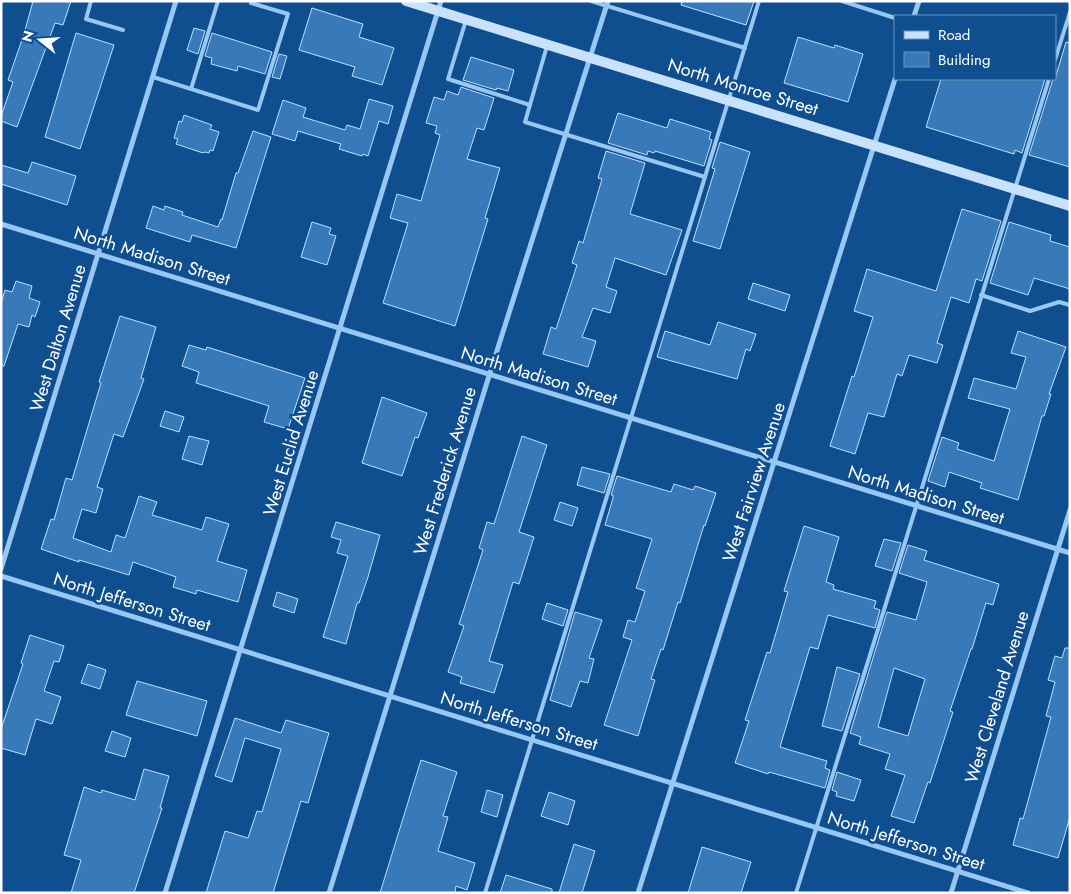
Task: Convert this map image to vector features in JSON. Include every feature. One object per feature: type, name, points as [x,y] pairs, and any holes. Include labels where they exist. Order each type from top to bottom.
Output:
[{"type":"main road","name":"North Monroe Street","points":[[406,1],[440,6],[466,20],[1070,206]]},
{"type":"street","name":"West Dalton Avenue","points":[[1,569],[176,1]]},
{"type":"street","points":[[914,15],[918,1]]},
{"type":"street","name":"West Frederick Avenue","points":[[329,893],[489,376],[607,4]]},
{"type":"street","name":"West Euclid Avenue","points":[[165,893],[440,6]]},
{"type":"street","name":"West Fairview Avenue","points":[[638,893],[895,80]]},
{"type":"street","name":"North Madison Street","points":[[1,224],[341,328],[489,376],[1070,553]]},
{"type":"street","name":"West Cleveland Avenue","points":[[951,893],[1070,510]]},
{"type":"street","name":"North Jefferson Street","points":[[1,576],[1028,893]]},
{"type":"lane","points":[[91,1],[86,19],[123,30]]},
{"type":"lane","points":[[191,89],[218,1]]},
{"type":"lane","points":[[152,77],[258,110],[288,14],[246,1]]},
{"type":"lane","points":[[591,1],[607,4],[745,48]]},
{"type":"lane","points":[[484,893],[632,419],[759,1]]},
{"type":"lane","points":[[842,1],[894,18]]},
{"type":"lane","points":[[1056,57],[1070,12]]},
{"type":"lane","points":[[466,20],[448,79],[530,105]]},
{"type":"lane","points":[[548,44],[525,122],[705,177]]},
{"type":"lane","points":[[796,893],[1049,80]]},
{"type":"lane","points":[[981,295],[1030,311],[1060,302],[1070,305]]},
{"type":"building","points":[[33,1],[71,1],[63,25],[55,23],[17,127],[1,121],[1,116],[13,82],[8,80]]},
{"type":"building","points":[[682,1],[754,1],[746,25],[681,5]]},
{"type":"building","points":[[312,8],[363,24],[359,37],[394,48],[382,85],[352,76],[355,67],[299,50]]},
{"type":"building","points":[[194,28],[205,31],[198,54],[187,50]]},
{"type":"building","points":[[76,33],[114,45],[80,149],[45,137]]},
{"type":"building","points":[[212,33],[272,52],[265,74],[238,66],[237,71],[211,64],[212,58],[205,56]]},
{"type":"building","points":[[798,37],[834,48],[835,45],[863,54],[848,102],[784,83]]},
{"type":"building","points":[[1066,42],[1070,43],[1070,167],[1029,155],[1053,80],[1056,80]]},
{"type":"building","points":[[279,54],[287,56],[280,79],[272,77]]},
{"type":"building","points":[[471,57],[514,70],[508,91],[497,88],[496,90],[463,80]]},
{"type":"building","points":[[941,80],[1045,80],[1022,153],[1015,150],[1014,154],[926,127]]},
{"type":"building","points":[[461,87],[494,98],[484,130],[477,128],[467,159],[500,168],[485,218],[488,219],[455,326],[383,303],[408,223],[390,218],[397,194],[421,201],[440,135],[435,133],[437,126],[426,123],[434,97],[444,100],[447,91],[458,95]]},
{"type":"building","points":[[369,99],[393,106],[388,124],[379,121],[368,156],[339,149],[341,144],[298,131],[295,141],[272,134],[283,100],[306,108],[303,117],[345,130],[347,125],[360,129]]},
{"type":"building","points":[[618,113],[667,128],[670,119],[711,132],[709,139],[712,140],[704,166],[655,151],[654,153],[648,151],[647,155],[608,143]]},
{"type":"building","points":[[184,115],[212,125],[210,129],[219,132],[213,151],[210,150],[209,153],[203,153],[176,144],[178,139],[174,138],[179,121],[182,122]]},
{"type":"building","points":[[253,131],[271,137],[236,248],[192,235],[190,242],[146,228],[153,206],[164,210],[165,206],[183,212],[182,215],[218,227],[222,220],[236,173],[238,173]]},
{"type":"building","points":[[720,142],[750,152],[720,249],[693,241],[715,169],[712,168]]},
{"type":"building","points":[[606,151],[645,163],[630,214],[682,230],[666,275],[615,258],[606,287],[617,291],[610,313],[593,308],[582,337],[596,341],[588,367],[543,354],[551,327],[556,329],[577,265],[572,263],[579,241],[583,243],[602,179],[598,178]]},
{"type":"building","points":[[32,162],[76,176],[67,205],[1,184],[1,165],[28,173]]},
{"type":"building","points":[[962,209],[1001,221],[982,281],[976,279],[969,303],[951,297],[937,343],[943,345],[937,363],[909,355],[902,376],[897,374],[884,417],[868,413],[855,454],[830,446],[873,317],[854,311],[867,269],[936,291]]},
{"type":"building","points":[[312,222],[331,228],[329,234],[336,236],[327,265],[301,257]]},
{"type":"building","points":[[1009,222],[1051,235],[1050,241],[1070,247],[1070,289],[1034,278],[1028,295],[990,283]]},
{"type":"building","points":[[16,281],[32,286],[29,298],[40,302],[35,317],[32,315],[29,327],[18,324],[4,366],[1,366],[1,304],[5,290],[12,292]]},
{"type":"building","points":[[753,283],[790,295],[785,311],[748,299]]},
{"type":"building","points":[[120,316],[156,327],[141,378],[144,379],[123,437],[114,434],[97,487],[103,489],[96,513],[82,509],[73,538],[111,552],[116,535],[125,538],[139,496],[157,502],[152,515],[202,530],[206,517],[229,524],[217,561],[247,570],[238,602],[197,590],[196,594],[173,587],[176,577],[133,562],[129,575],[79,560],[79,562],[41,549],[51,519],[54,520],[66,478],[72,480],[101,383],[99,382]]},
{"type":"building","points":[[718,322],[756,334],[750,351],[746,349],[737,379],[657,357],[665,331],[710,345]]},
{"type":"building","points":[[1018,331],[1066,347],[1049,394],[1051,394],[1044,416],[1042,416],[1018,500],[980,488],[982,483],[949,472],[945,487],[928,481],[942,437],[959,443],[957,449],[994,461],[1010,409],[968,398],[974,378],[1016,389],[1026,357],[1011,353]]},
{"type":"building","points":[[189,345],[206,350],[207,347],[305,378],[288,429],[264,422],[269,406],[196,383],[199,372],[182,366]]},
{"type":"building","points":[[382,397],[427,413],[418,438],[415,437],[402,476],[362,463]]},
{"type":"building","points":[[165,411],[184,417],[179,432],[160,426]]},
{"type":"building","points":[[189,436],[209,441],[202,465],[182,459]]},
{"type":"building","points":[[522,436],[547,445],[519,532],[534,537],[519,584],[513,582],[489,661],[503,665],[494,693],[460,683],[462,677],[448,672],[464,626],[459,624],[483,550],[479,548],[487,522],[494,524]]},
{"type":"building","points":[[582,467],[610,474],[604,493],[577,485]]},
{"type":"building","points":[[617,476],[671,492],[674,484],[693,490],[695,486],[716,493],[680,603],[678,602],[663,650],[661,649],[651,679],[655,680],[638,736],[604,725],[632,640],[623,637],[628,620],[635,622],[645,591],[636,588],[652,539],[605,525]]},
{"type":"building","points":[[560,502],[578,508],[572,526],[554,520]]},
{"type":"building","points":[[336,522],[380,535],[368,577],[359,603],[357,603],[346,644],[323,637],[348,556],[337,553],[341,540],[331,537]]},
{"type":"building","points":[[804,526],[839,537],[826,582],[834,585],[833,589],[876,601],[874,608],[880,610],[875,628],[828,615],[818,649],[810,647],[780,747],[827,761],[825,768],[830,770],[825,788],[769,772],[768,774],[735,763],[749,721],[745,720],[767,652],[770,653],[788,592],[784,591]]},
{"type":"building","points":[[884,539],[901,543],[892,571],[875,566]]},
{"type":"building","points":[[908,545],[927,551],[924,560],[999,584],[993,605],[986,603],[950,711],[953,712],[930,783],[928,782],[914,823],[891,816],[905,775],[885,769],[890,754],[859,744],[861,737],[850,733],[887,612],[916,620],[927,582],[899,573]],"holes":[[[894,668],[925,679],[908,736],[878,727]]]},
{"type":"building","points":[[277,592],[298,599],[294,613],[273,606]]},
{"type":"building","points":[[547,603],[568,610],[563,626],[542,619]]},
{"type":"building","points":[[575,612],[602,620],[589,658],[594,659],[588,683],[580,681],[571,707],[550,700]]},
{"type":"building","points":[[30,635],[64,646],[59,662],[54,661],[44,691],[61,697],[52,724],[36,719],[25,755],[1,748],[1,729],[23,664],[21,663]]},
{"type":"building","points":[[1065,648],[1070,648],[1070,817],[1058,858],[1013,845],[1020,818],[1023,819],[1051,717],[1046,716],[1055,682],[1048,680],[1055,656],[1062,658]]},
{"type":"building","points":[[88,664],[106,670],[100,689],[81,683]]},
{"type":"building","points":[[837,667],[860,674],[842,731],[822,726]]},
{"type":"building","points":[[137,681],[207,701],[197,736],[126,715]]},
{"type":"building","points":[[235,718],[281,733],[286,720],[329,733],[308,803],[301,801],[273,893],[206,893],[225,831],[248,838],[257,811],[262,812],[281,749],[245,738],[232,782],[215,776]]},
{"type":"building","points":[[112,731],[131,738],[125,757],[105,751]]},
{"type":"building","points":[[421,760],[457,772],[443,816],[448,817],[438,851],[475,863],[467,890],[456,886],[455,893],[380,893]]},
{"type":"building","points":[[144,769],[169,776],[160,808],[162,808],[134,893],[71,893],[81,860],[64,855],[84,787],[101,793],[102,790],[135,800]]},
{"type":"building","points":[[837,772],[861,780],[854,801],[836,796],[837,792],[832,790]]},
{"type":"building","points":[[487,790],[503,795],[497,817],[481,812]]},
{"type":"building","points":[[549,792],[575,801],[568,825],[541,816]]},
{"type":"building","points":[[574,844],[595,851],[582,893],[559,893]]},
{"type":"building","points":[[702,847],[751,862],[741,893],[688,893]]},
{"type":"building","points":[[506,875],[552,889],[552,893],[500,893]]}]
